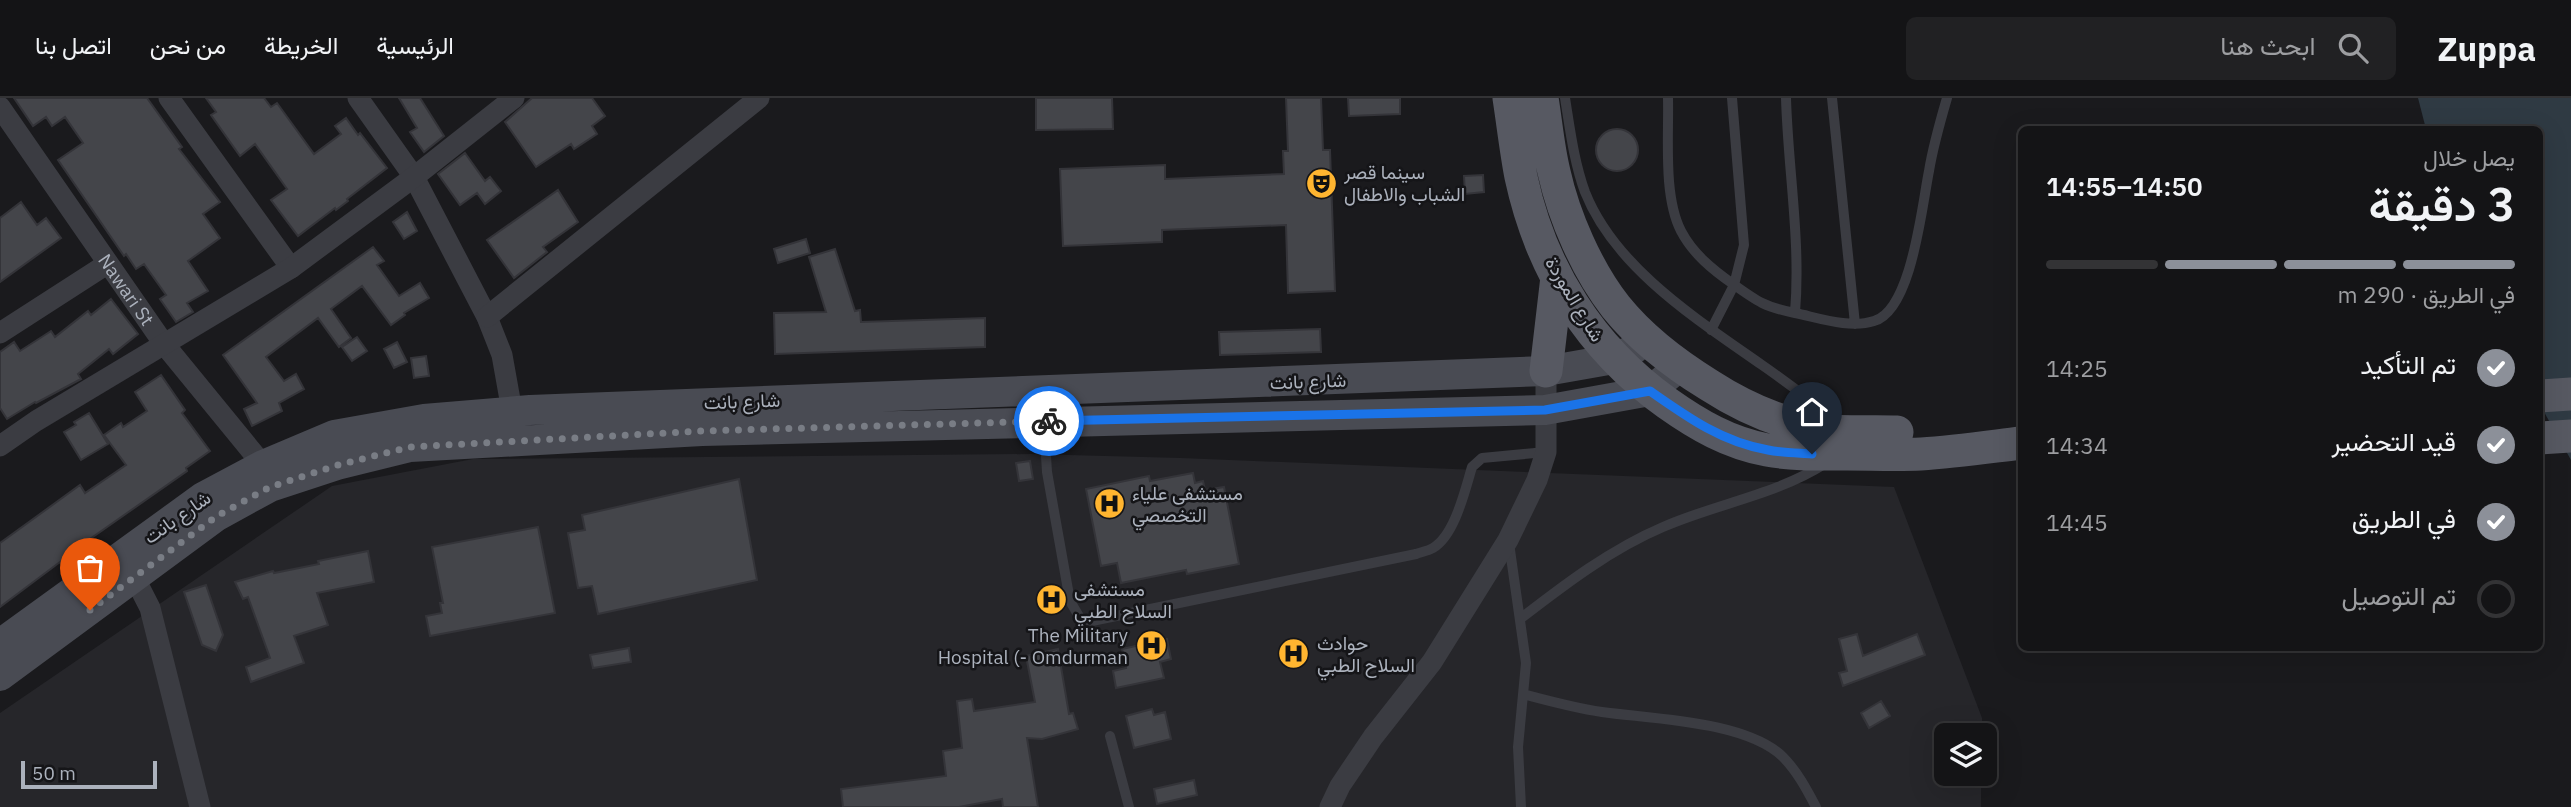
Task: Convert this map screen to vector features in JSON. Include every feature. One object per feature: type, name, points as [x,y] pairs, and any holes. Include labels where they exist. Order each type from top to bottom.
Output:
[{"type":"main road","name":"شارع الموردة","points":[[1509,98],[1521,176],[1530,210],[1557,277],[1585,324],[1614,359],[1650,391],[1698,425],[1727,439],[1768,450],[1915,432],[2018,442]]},
{"type":"main road","name":"شارع الموردة","points":[[1542,98],[1553,170],[1570,224],[1587,260],[1615,306],[1679,367],[1749,408],[1782,421],[1822,430],[1846,442]]},
{"type":"main road","points":[[1546,371],[1557,277]]},
{"type":"main road","name":"شارع بانت","points":[[0,676],[129,566],[203,497],[263,465],[334,435],[424,419],[512,411],[1546,371],[1614,359],[1649,341]]},
{"type":"main road","name":"شارع بانت","points":[[0,644],[129,566],[270,487],[338,465],[410,447],[702,431],[1545,410],[1650,391],[1679,367]]},
{"type":"main road","points":[[2543,396],[2571,394]]},
{"type":"main road","points":[[2543,417],[2571,415]]},
{"type":"main road","points":[[2543,438],[2571,436]]},
{"type":"street","points":[[169,98],[290,268]]},
{"type":"street","points":[[358,98],[414,177],[487,317],[502,355],[512,411]]},
{"type":"street","points":[[0,446],[36,421],[290,268],[414,177],[514,98]]},
{"type":"street","points":[[487,317],[759,98]]},
{"type":"street","name":"Nawari St","points":[[0,107],[164,344],[263,465]]},
{"type":"street","points":[[0,333],[107,264]]},
{"type":"street","points":[[1330,807],[1340,786],[1373,737],[1432,662],[1508,540],[1537,480],[1546,452],[1546,371]]},
{"type":"street","points":[[129,566],[150,608],[200,807]]},
{"type":"lane","points":[[1520,619],[1558,589],[1631,542],[1664,526],[1754,498],[1803,478],[1846,442],[1761,364],[1711,330],[1633,262],[1610,236],[1586,192],[1574,154],[1565,98]]},
{"type":"lane","points":[[1668,98],[1671,199],[1682,233],[1700,257],[1713,270],[1768,307],[1855,324],[1876,321],[1894,306],[1912,261],[1929,168],[1947,98]]},
{"type":"lane","points":[[1711,330],[1734,285],[1744,245],[1732,98]]},
{"type":"lane","points":[[1786,98],[1795,246],[1795,313]]},
{"type":"lane","points":[[1832,98],[1855,324]]},
{"type":"lane","points":[[1044,421],[1047,472],[1070,601],[1080,618],[1092,621],[1416,554],[1433,548],[1444,538],[1454,520],[1476,461],[1482,458],[1546,452]]},
{"type":"lane","points":[[1508,540],[1526,663],[1518,747],[1521,807]]},
{"type":"lane","points":[[1523,694],[1602,712],[1658,718],[1742,734],[1783,757],[1804,785],[1816,807]]},
{"type":"lane","points":[[1110,736],[1129,807]]},
{"type":"shaded area","points":[[2418,98],[2571,98],[2571,460],[2543,410],[2543,126],[2425,126]]},
{"type":"shaded area","name":"مستشفى السلاح الطبي","points":[[1031,454],[1894,487],[1982,718],[1982,723],[1934,723],[1934,786],[1981,786],[1981,807],[0,807],[0,713],[332,486],[473,459]]},
{"type":"building","points":[[14,98],[147,98],[182,147],[179,149],[220,202],[203,214],[220,238],[188,261],[208,291],[187,303],[193,312],[176,322],[160,299],[166,295],[144,264],[136,269],[126,254],[124,256],[58,160],[83,143],[65,117],[52,126],[46,117],[33,126]]},
{"type":"building","points":[[206,98],[264,98],[271,107],[277,103],[314,154],[341,134],[335,126],[346,118],[387,168],[347,199],[348,201],[298,236],[271,200],[287,189],[255,144],[240,156],[211,115],[216,112]]},
{"type":"building","points":[[399,98],[420,98],[444,136],[424,152],[410,132],[417,128]]},
{"type":"building","points":[[532,98],[592,98],[605,116],[592,126],[597,134],[574,149],[571,144],[536,167],[505,122]]},
{"type":"building","points":[[1036,98],[1112,98],[1113,129],[1036,130]]},
{"type":"building","points":[[1286,98],[1321,98],[1323,150],[1330,150],[1335,291],[1288,293],[1286,225],[1162,230],[1162,242],[1063,246],[1060,169],[1165,165],[1165,179],[1284,174],[1283,151],[1288,151]]},
{"type":"building","points":[[1348,98],[1400,98],[1400,114],[1349,116]]},
{"type":"building","points":[[1617,129],[1632,135],[1638,150],[1632,165],[1617,171],[1602,165],[1596,150],[1602,135]]},
{"type":"building","points":[[465,153],[485,181],[490,177],[501,191],[485,204],[477,193],[460,205],[438,174]]},
{"type":"building","points":[[1483,175],[1484,192],[1465,194],[1464,176]]},
{"type":"building","points":[[558,190],[578,222],[543,247],[547,252],[514,278],[487,240]]},
{"type":"building","points":[[21,202],[37,225],[46,218],[61,238],[0,282],[0,218]]},
{"type":"building","points":[[407,212],[417,231],[404,239],[393,222]]},
{"type":"building","points":[[806,239],[810,253],[778,263],[774,249]]},
{"type":"building","points":[[373,247],[384,261],[377,265],[399,296],[420,283],[429,298],[404,313],[405,315],[391,325],[362,286],[331,309],[351,338],[339,347],[318,318],[266,357],[284,381],[296,374],[304,389],[279,403],[282,411],[252,426],[244,409],[257,403],[223,355]]},
{"type":"building","points":[[835,249],[855,311],[860,310],[861,322],[985,318],[985,347],[775,354],[774,313],[826,312],[809,257]]},
{"type":"building","points":[[111,299],[138,334],[113,354],[109,349],[78,374],[81,379],[7,419],[0,408],[0,352],[14,342],[20,351],[51,331],[55,337],[88,311],[91,315]]},
{"type":"building","points":[[1320,329],[1321,352],[1220,355],[1219,332]]},
{"type":"building","points":[[357,337],[367,351],[352,361],[342,347]]},
{"type":"building","points":[[397,342],[407,362],[394,368],[384,349]]},
{"type":"building","points":[[426,356],[429,376],[414,378],[411,358]]},
{"type":"building","points":[[161,375],[185,410],[182,413],[210,451],[186,468],[187,471],[70,553],[73,557],[61,564],[60,562],[0,607],[0,543],[80,485],[85,493],[126,465],[104,435],[121,423],[123,427],[147,411],[135,392]]},
{"type":"building","points":[[89,413],[108,444],[81,460],[64,432]]},
{"type":"building","points":[[1030,461],[1033,479],[1019,481],[1016,463]]},
{"type":"building","points":[[1193,473],[1195,483],[1203,481],[1205,490],[1224,487],[1239,564],[1187,574],[1186,570],[1121,583],[1117,563],[1101,566],[1086,489],[1149,476],[1150,481]]},
{"type":"building","points":[[739,479],[757,580],[598,614],[592,586],[578,588],[568,533],[585,530],[582,515]]},
{"type":"building","points":[[538,527],[555,613],[430,636],[426,616],[442,613],[440,603],[443,603],[432,547]]},
{"type":"building","points":[[368,551],[374,582],[317,593],[328,625],[294,636],[304,663],[251,682],[246,667],[270,658],[248,597],[243,599],[235,582]]},
{"type":"building","points":[[206,585],[223,635],[216,651],[202,645],[184,592]]},
{"type":"building","points":[[1857,634],[1863,656],[1917,634],[1925,655],[1843,686],[1839,673],[1847,671],[1839,639]]},
{"type":"building","points":[[1167,639],[1171,659],[1160,662],[1164,678],[1116,688],[1113,671],[1126,668],[1122,649]]},
{"type":"building","points":[[629,648],[631,662],[593,668],[590,655]]},
{"type":"building","points":[[1058,649],[1069,714],[1073,713],[1078,729],[1042,739],[1027,738],[1038,807],[1003,807],[1002,799],[959,807],[843,807],[841,789],[946,776],[943,751],[962,748],[957,701],[972,699],[974,711],[1035,702],[1026,656]]},
{"type":"building","points":[[1881,701],[1890,716],[1869,728],[1861,713]]},
{"type":"building","points":[[1152,709],[1154,715],[1165,712],[1171,739],[1134,748],[1126,716]]},
{"type":"building","points":[[1194,780],[1197,795],[1157,804],[1154,789]]},
{"type":"way so far","points":[[90,610],[217,516],[270,487],[338,465],[410,447],[702,431],[1049,421]]},
{"type":"place","name":"سينما قصر الشباب والاطفال","points":[[1321,183]]},
{"type":"place","name":"مستشفى علياء التخصصي","points":[[1109,504]]},
{"type":"place","name":"مستشفى السلاح الطبي","points":[[1051,600]]},
{"type":"place","name":"The Military Hospital (- Omdurman","points":[[1151,646]]},
{"type":"place","name":"حوادث السلاح الطبي","points":[[1294,654]]},
{"type":"route","points":[[1049,421],[1545,410],[1650,391],[1698,425],[1727,439],[1768,450],[1812,454]]}]
